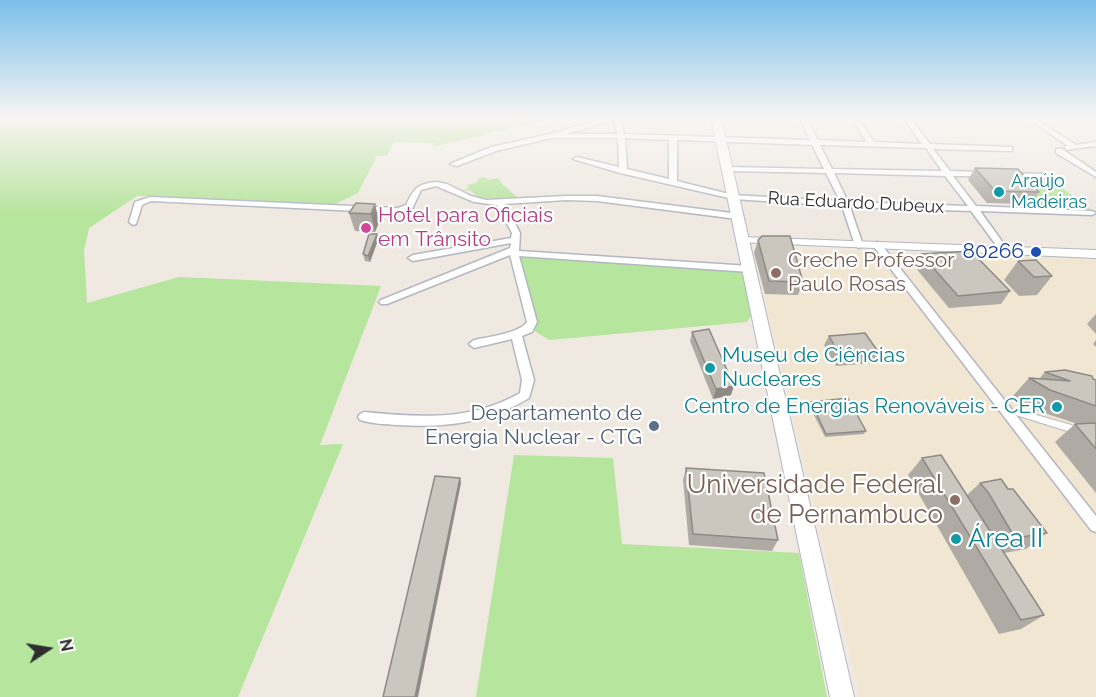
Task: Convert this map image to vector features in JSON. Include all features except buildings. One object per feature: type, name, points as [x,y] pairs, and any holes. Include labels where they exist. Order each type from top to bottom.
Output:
[{"type":"main road","points":[[725,151],[842,697]]},
{"type":"street","points":[[454,164],[490,151]]},
{"type":"street","points":[[622,151],[623,171]]},
{"type":"street","points":[[673,151],[673,183]]},
{"type":"street","points":[[819,151],[845,204],[859,245]]},
{"type":"street","points":[[931,151],[1005,250]]},
{"type":"street","points":[[1061,151],[1059,151],[1096,175]]},
{"type":"street","name":"Rua Eduardo Dubeux","points":[[577,159],[733,197],[845,204],[1092,213]]},
{"type":"street","points":[[729,169],[993,175]]},
{"type":"street","points":[[1004,175],[1047,176]]},
{"type":"street","points":[[133,222],[138,204],[150,199],[399,211],[409,207],[418,189],[433,184],[447,185],[477,201],[590,198],[737,216]]},
{"type":"street","points":[[474,344],[516,334],[528,329],[532,322],[514,248],[513,225],[500,202]]},
{"type":"street","points":[[743,240],[1096,254]]},
{"type":"street","points":[[413,258],[487,243],[514,248],[750,269]]},
{"type":"street","points":[[877,245],[1096,526]]},
{"type":"street","points":[[384,302],[514,248]]},
{"type":"street","points":[[364,417],[418,421],[452,420],[482,415],[516,401],[528,389],[516,334]]},
{"type":"street","points":[[1019,413],[1096,436]]},
{"type":"shaded area","name":"Universidade Federal de Pernambuco","points":[[758,248],[1096,259],[1096,697],[860,697],[754,253]]},
{"type":"green space","points":[[0,151],[390,151],[387,156],[377,156],[358,193],[335,204],[137,196],[89,228],[84,250],[87,303],[179,277],[381,286],[320,445],[343,444],[238,697],[0,697]]},
{"type":"green space","points":[[483,177],[489,180],[498,178],[517,197],[480,199],[470,190],[461,191],[469,188],[467,185],[477,183],[478,179]]},
{"type":"green space","points":[[1020,181],[1054,182],[1090,209],[1044,207]]},
{"type":"green space","points":[[523,255],[750,269],[758,305],[747,322],[549,340],[530,328],[514,261]]},
{"type":"green space","points":[[514,455],[613,458],[622,544],[799,553],[827,697],[476,697]]},
{"type":"place","name":"Araújo Madeiras","points":[[999,192]]},
{"type":"place","name":"Hotel para Oficiais em Trânsito","points":[[366,228]]},
{"type":"place","name":"80266","points":[[1036,252]]},
{"type":"place","name":"Creche Professor Paulo Rosas","points":[[776,273]]},
{"type":"place","name":"Museu de Ciências Nucleares","points":[[710,368]]},
{"type":"place","name":"Centro de Energias Renováveis - CER","points":[[1057,407]]},
{"type":"place","name":"Departamento de Energia Nuclear - CTG","points":[[654,426]]},
{"type":"place","name":"Universidade Federal de Pernambuco","points":[[955,500]]},
{"type":"place","name":"Área II","points":[[956,539]]}]
